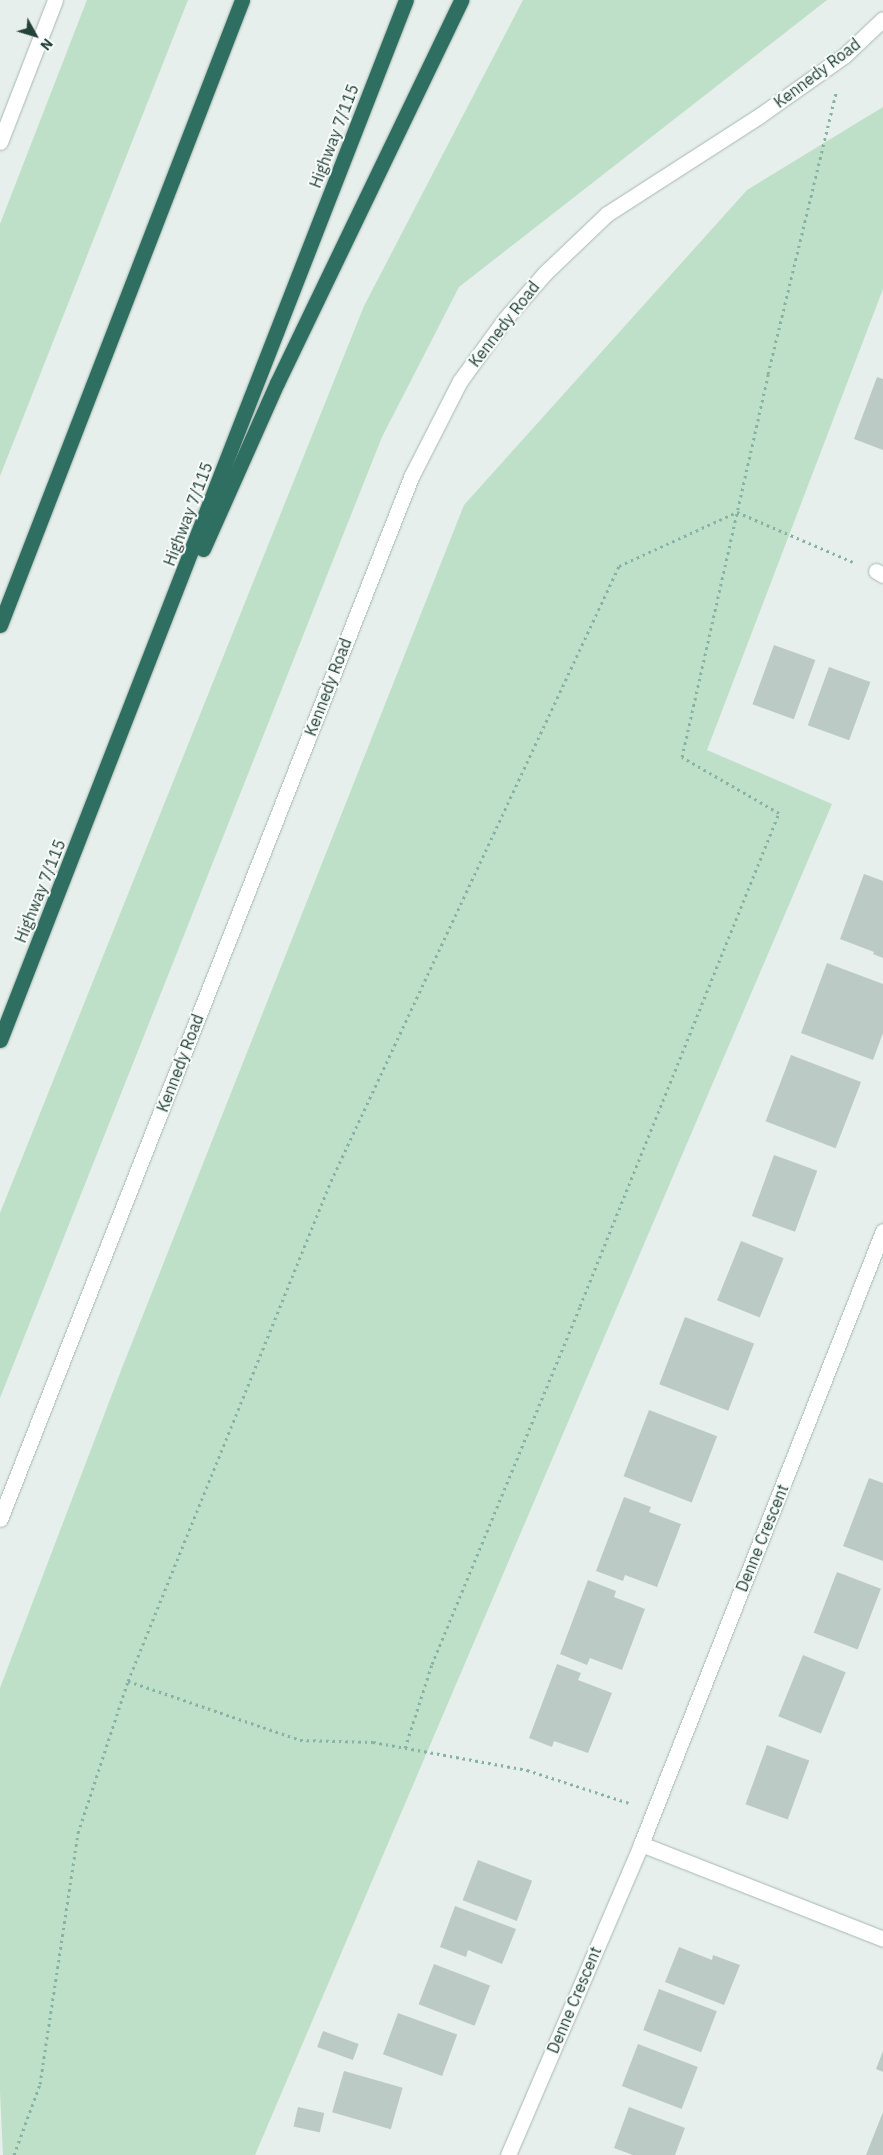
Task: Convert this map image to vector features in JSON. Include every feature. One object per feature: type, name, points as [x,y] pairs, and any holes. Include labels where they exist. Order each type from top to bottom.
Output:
[{"type":"highway","points":[[0,625],[242,0]]},
{"type":"highway","name":"Highway 7/115","points":[[0,1040],[126,722],[406,0]]},
{"type":"highway","points":[[126,722],[278,383],[461,0]]},
{"type":"street","points":[[0,142],[55,0]]},
{"type":"street","name":"Kennedy Road","points":[[0,1520],[407,486],[460,381],[505,318],[534,286],[607,214],[759,116],[845,55],[883,19]]},
{"type":"street","name":"Denne Crescent","points":[[508,2155],[641,1844],[883,1232]]},
{"type":"street","points":[[641,1844],[883,1939]]},
{"type":"path","points":[[405,1748],[432,1664],[584,1297],[779,813],[682,757],[737,512],[845,55]]},
{"type":"path","points":[[14,2155],[40,2084],[78,1833],[128,1681],[331,1181],[619,566],[737,512],[879,573]]},
{"type":"path","points":[[128,1681],[300,1740],[373,1742],[526,1770],[654,1812]]},
{"type":"green space","points":[[87,0],[188,0],[0,476],[0,224]]},
{"type":"green space","points":[[523,0],[827,0],[459,287],[382,437],[0,1398],[0,1213],[364,306]]},
{"type":"green space","points":[[883,107],[883,289],[707,750],[832,804],[255,2155],[3,2155],[0,2092],[0,1688],[122,1368],[464,505],[747,190]]},
{"type":"building","points":[[877,377],[883,379],[883,450],[854,439]]},
{"type":"building","points":[[774,645],[815,660],[794,719],[752,704]]},
{"type":"building","points":[[829,667],[870,682],[849,740],[808,725]]},
{"type":"building","points":[[864,874],[883,881],[883,958],[873,954],[874,952],[840,939]]},
{"type":"building","points":[[827,963],[883,984],[883,1033],[873,1060],[801,1033]]},
{"type":"building","points":[[791,1055],[861,1082],[836,1148],[766,1121]]},
{"type":"building","points":[[774,1155],[817,1171],[795,1232],[752,1216]]},
{"type":"building","points":[[741,1241],[784,1258],[760,1318],[717,1300]]},
{"type":"building","points":[[685,1317],[754,1344],[728,1411],[659,1384]]},
{"type":"building","points":[[649,1410],[717,1436],[692,1502],[624,1476]]},
{"type":"building","points":[[869,1478],[883,1483],[883,1561],[843,1546]]},
{"type":"building","points":[[624,1497],[651,1507],[649,1512],[681,1524],[657,1587],[625,1575],[623,1581],[596,1571]]},
{"type":"building","points":[[837,1572],[881,1589],[858,1650],[814,1633]]},
{"type":"building","points":[[588,1580],[616,1591],[614,1597],[645,1609],[622,1670],[590,1658],[587,1665],[560,1654]]},
{"type":"building","points":[[803,1655],[846,1672],[821,1733],[778,1716]]},
{"type":"building","points":[[557,1664],[581,1673],[578,1680],[612,1693],[588,1753],[554,1741],[552,1747],[529,1738]]},
{"type":"building","points":[[767,1745],[809,1760],[788,1820],[745,1804]]},
{"type":"building","points":[[478,1860],[532,1881],[517,1921],[463,1900]]},
{"type":"building","points":[[455,1906],[516,1929],[502,1964],[468,1950],[466,1957],[440,1947]]},
{"type":"building","points":[[679,1947],[712,1960],[713,1955],[740,1965],[724,2005],[665,1982]]},
{"type":"building","points":[[434,1964],[490,1986],[475,2026],[419,2004]]},
{"type":"building","points":[[659,1989],[717,2011],[701,2052],[643,2030]]},
{"type":"building","points":[[398,2013],[457,2035],[442,2076],[383,2054]]},
{"type":"building","points":[[323,2031],[359,2044],[353,2060],[317,2047]]},
{"type":"building","points":[[638,2044],[698,2067],[682,2109],[622,2086]]},
{"type":"building","points":[[883,2051],[883,2072],[876,2069]]},
{"type":"building","points":[[344,2071],[403,2088],[391,2129],[332,2112]]},
{"type":"building","points":[[298,2107],[324,2113],[320,2133],[294,2126]]},
{"type":"building","points":[[629,2107],[685,2128],[675,2155],[633,2155],[614,2148]]},
{"type":"building","points":[[883,2112],[883,2155],[866,2155]]}]
